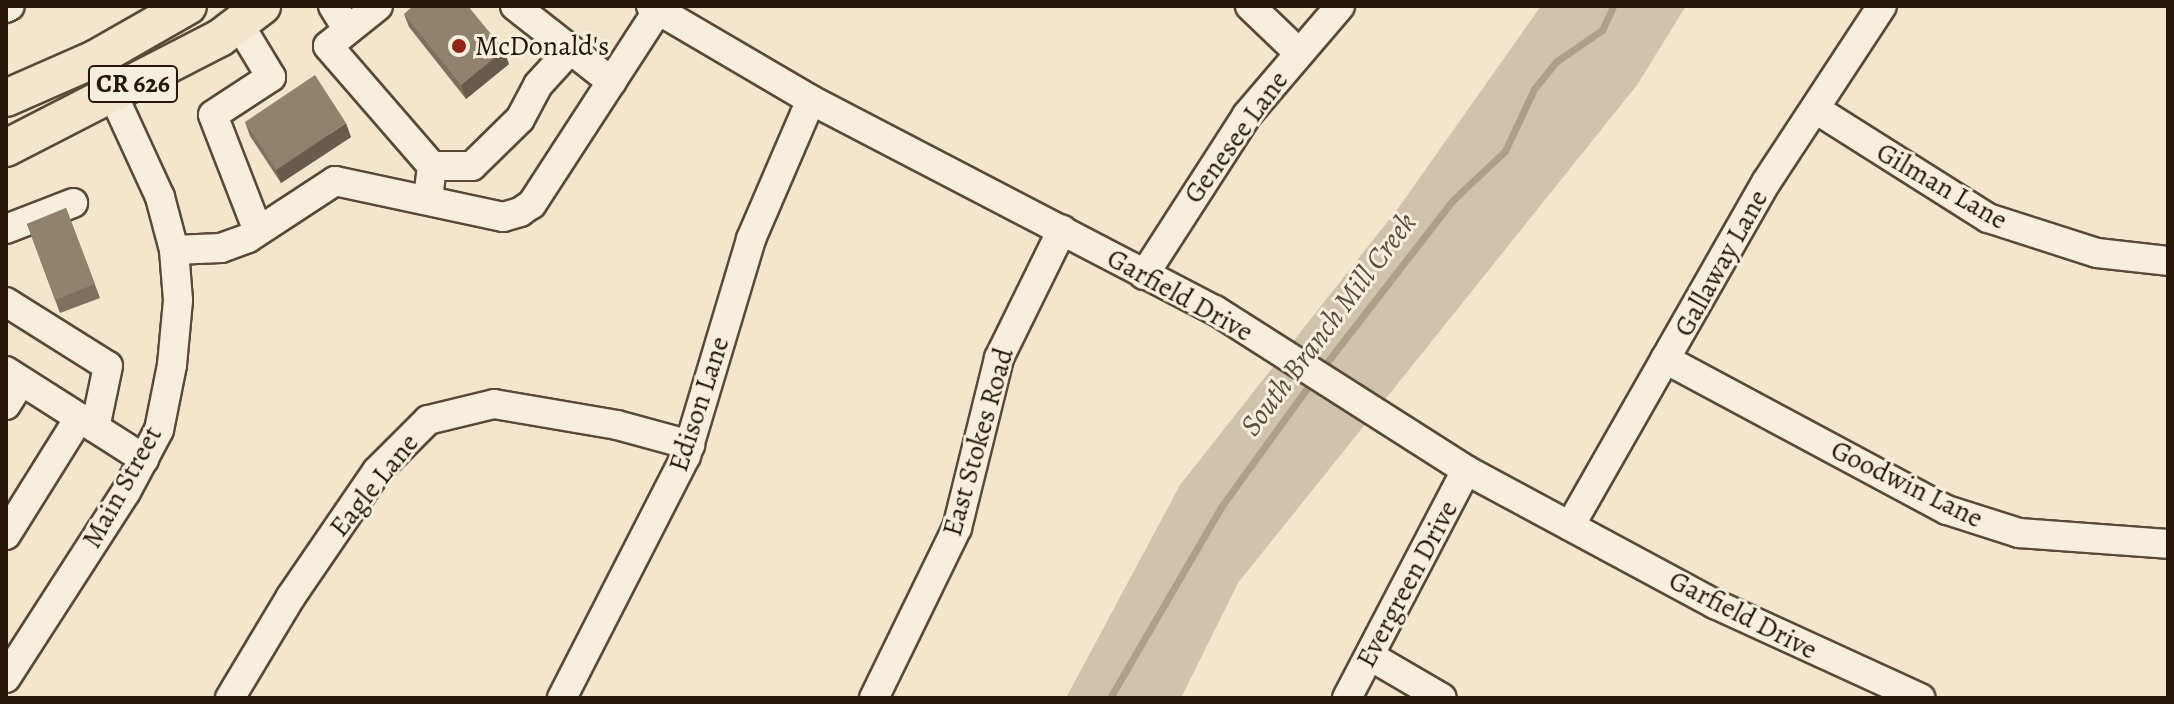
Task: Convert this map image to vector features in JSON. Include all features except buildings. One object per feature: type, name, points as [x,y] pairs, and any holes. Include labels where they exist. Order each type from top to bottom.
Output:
[{"type":"main road","name":"CR 626","points":[[6,98],[95,59],[188,6]]},
{"type":"main road","name":"CR 626","points":[[6,148],[113,95],[250,15]]},
{"type":"street","points":[[378,6],[341,18],[328,46],[432,166],[428,200]]},
{"type":"street","points":[[515,6],[612,82]]},
{"type":"street","points":[[1250,6],[1298,52]]},
{"type":"street","name":"Genesee Lane","points":[[1144,275],[1208,171],[1298,52],[1340,6]]},
{"type":"street","name":"Gallaway Lane","points":[[1570,526],[1767,181],[1817,110],[1882,6]]},
{"type":"street","points":[[174,250],[221,248],[258,231],[335,181],[503,217],[532,204],[612,82],[655,8]]},
{"type":"street","name":"Garfield Drive","points":[[655,8],[688,16],[811,100],[1215,310],[1365,409],[1466,470],[1715,604],[1920,698]]},
{"type":"street","points":[[250,15],[271,77],[213,115],[258,231]]},
{"type":"street","points":[[432,166],[472,166],[520,119],[564,46]]},
{"type":"street","name":"Main Street","points":[[6,678],[144,459],[159,430],[172,365],[178,300],[174,250],[160,197],[113,95]]},
{"type":"street","name":"Edison Lane","points":[[562,698],[656,520],[690,445],[751,239],[811,100]]},
{"type":"street","name":"Gilman Lane","points":[[1817,110],[1988,218],[2097,253],[2168,261]]},
{"type":"street","points":[[6,229],[73,203]]},
{"type":"street","name":"East Stokes Road","points":[[874,698],[957,528],[999,358],[1062,230]]},
{"type":"street","points":[[6,302],[108,366],[87,423],[6,535]]},
{"type":"street","name":"Goodwin Lane","points":[[1665,359],[1958,514],[2019,533],[2168,544]]},
{"type":"street","points":[[6,405],[14,376],[144,459]]},
{"type":"street","name":"Eagle Lane","points":[[230,698],[290,598],[370,481],[428,420],[494,404],[617,425],[690,445]]},
{"type":"street","name":"Evergreen Drive","points":[[1347,698],[1466,470]]},
{"type":"street","points":[[1370,656],[1442,698]]},
{"type":"shaded area","points":[[1541,6],[1686,6],[1637,85],[1238,583],[1181,698],[1066,698],[1180,485],[1399,207]]},
{"type":"waterway","name":"South Branch Mill Creek","points":[[1321,370],[1453,200],[1505,151],[1534,89],[1557,61],[1602,30],[1613,6]]},
{"type":"waterway","name":"South Branch Mill Creek","points":[[1110,698],[1221,507],[1313,380]]},
{"type":"place","name":"McDonald's","points":[[459,46]]}]
